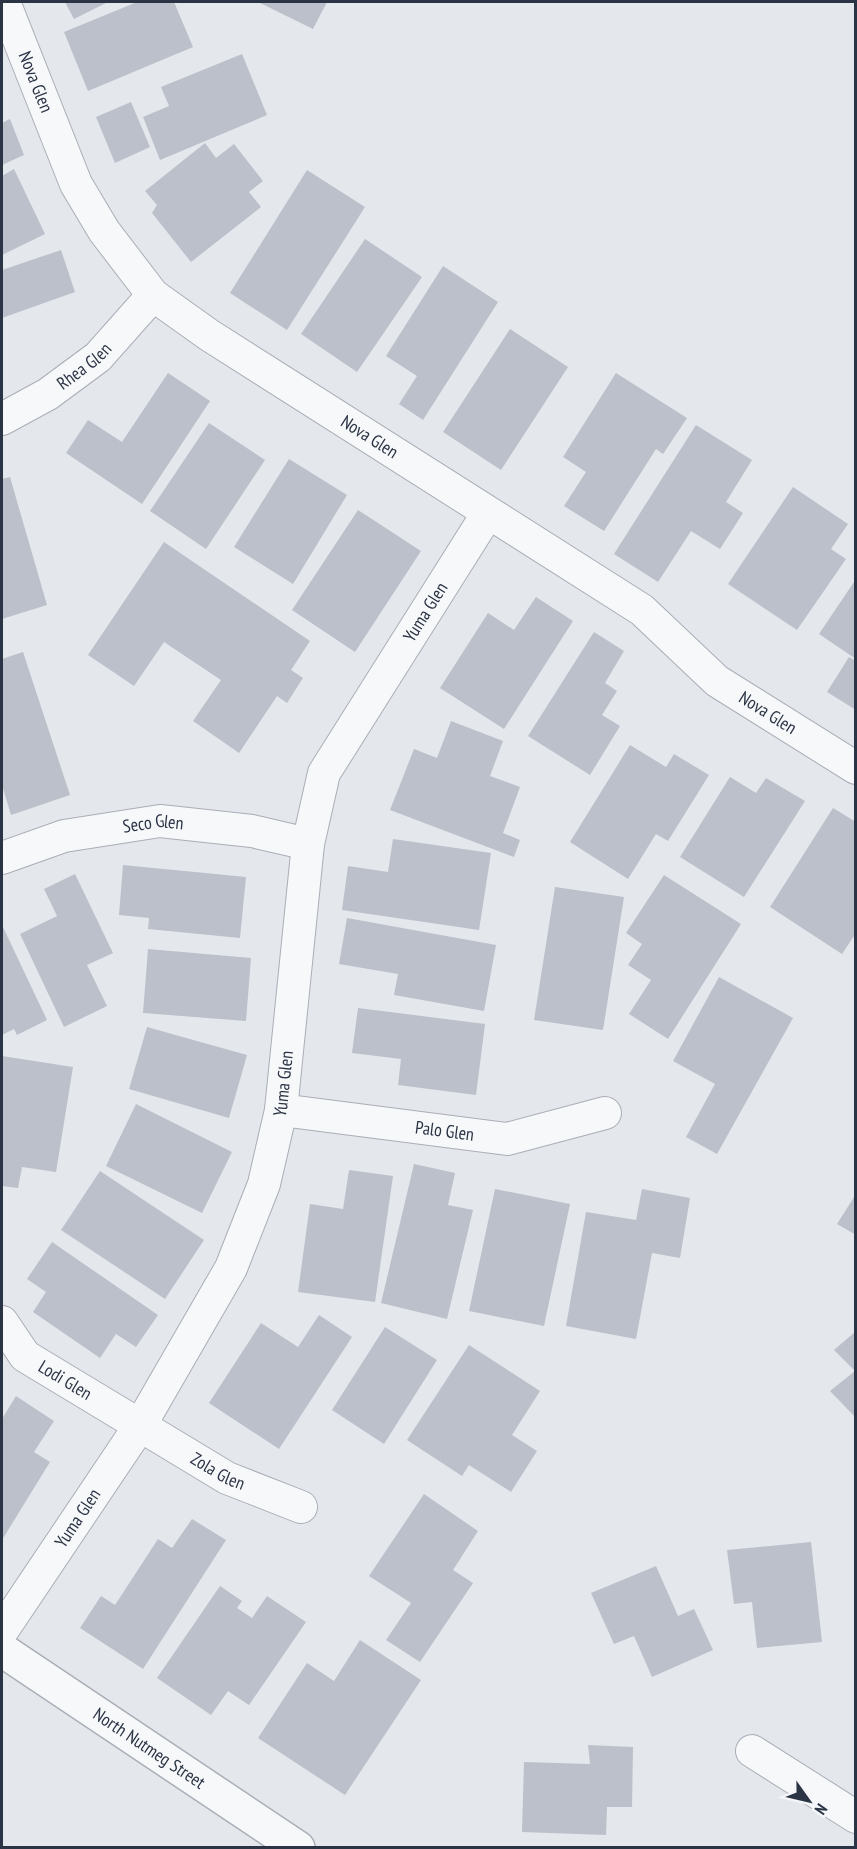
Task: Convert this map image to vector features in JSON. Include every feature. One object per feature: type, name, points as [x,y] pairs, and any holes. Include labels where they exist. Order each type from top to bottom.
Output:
[{"type":"street","name":"Nova Glen","points":[[4,2],[76,184],[104,231],[153,296],[209,335],[642,610],[717,681],[855,768]]},
{"type":"street","name":"Rhea Glen","points":[[2,419],[48,394],[98,357],[153,296]]},
{"type":"street","name":"Yuma Glen","points":[[2,1631],[141,1424],[231,1269],[264,1184],[281,1110],[308,844],[324,773],[488,513]]},
{"type":"street","name":"Seco Glen","points":[[2,858],[64,836],[160,821],[252,831],[308,844]]},
{"type":"street","name":"Palo Glen","points":[[281,1110],[507,1139],[605,1113]]},
{"type":"street","name":"Lodi Glen","points":[[2,1323],[25,1356],[141,1424]]},
{"type":"street","name":"Zola Glen","points":[[141,1424],[227,1478],[302,1507]]},
{"type":"street","name":"North Nutmeg Street","points":[[2,1650],[298,1848]]},
{"type":"street","points":[[753,1751],[855,1817]]},
{"type":"building","points":[[65,2],[108,2],[74,19]]},
{"type":"building","points":[[137,2],[174,2],[193,47],[88,91],[64,32]]},
{"type":"building","points":[[258,2],[327,2],[313,29]]},
{"type":"building","points":[[242,54],[267,115],[160,160],[143,117],[169,106],[161,87]]},
{"type":"building","points":[[131,102],[150,147],[115,163],[96,117]]},
{"type":"building","points":[[10,119],[24,155],[2,165],[2,123]]},
{"type":"building","points":[[205,143],[216,158],[234,144],[263,181],[249,192],[261,207],[191,262],[152,213],[157,205],[145,191]]},
{"type":"building","points":[[14,169],[45,234],[2,255],[2,176]]},
{"type":"building","points":[[307,170],[365,207],[287,330],[230,293]]},
{"type":"building","points":[[365,239],[422,277],[357,372],[301,334]]},
{"type":"building","points":[[61,250],[75,292],[2,318],[2,270]]},
{"type":"building","points":[[443,266],[498,302],[423,420],[399,404],[417,376],[386,356]]},
{"type":"building","points":[[510,329],[568,367],[501,470],[443,432]]},
{"type":"building","points":[[168,373],[210,401],[142,504],[66,453],[88,420],[122,442]]},
{"type":"building","points":[[616,373],[687,418],[663,454],[656,449],[604,531],[564,506],[586,472],[563,457]]},
{"type":"building","points":[[209,423],[265,460],[206,549],[150,511]]},
{"type":"building","points":[[696,425],[752,460],[726,502],[743,513],[720,549],[691,531],[658,582],[614,554]]},
{"type":"building","points":[[289,459],[347,495],[293,584],[234,547]]},
{"type":"building","points":[[10,477],[47,605],[2,619],[2,479]]},
{"type":"building","points":[[793,487],[848,524],[831,549],[846,559],[797,630],[728,584]]},
{"type":"building","points":[[358,510],[421,551],[355,652],[292,610]]},
{"type":"building","points":[[164,542],[310,641],[291,670],[303,678],[287,703],[277,696],[239,753],[193,721],[221,680],[164,642],[134,686],[88,655]]},
{"type":"building","points":[[856,579],[856,659],[819,634]]},
{"type":"building","points":[[536,597],[573,621],[504,729],[440,688],[488,613],[514,630]]},
{"type":"building","points":[[594,632],[624,651],[605,683],[617,691],[602,715],[620,726],[590,775],[528,736]]},
{"type":"building","points":[[23,652],[70,795],[11,815],[2,785],[2,659]]},
{"type":"building","points":[[849,657],[856,661],[856,710],[827,692]]},
{"type":"building","points":[[451,721],[503,741],[490,776],[520,787],[503,833],[520,840],[514,857],[390,810],[414,749],[437,758]]},
{"type":"building","points":[[630,745],[666,767],[674,754],[709,775],[668,841],[656,834],[628,879],[570,842]]},
{"type":"building","points":[[730,777],[756,793],[766,778],[805,801],[744,897],[680,857]]},
{"type":"building","points":[[833,808],[856,822],[856,933],[842,954],[770,907]]},
{"type":"building","points":[[393,839],[491,853],[479,930],[342,910],[348,866],[388,872]]},
{"type":"building","points":[[123,865],[246,877],[240,938],[148,929],[149,918],[119,915]]},
{"type":"building","points":[[75,874],[113,953],[87,965],[107,1006],[64,1027],[20,934],[57,916],[44,889]]},
{"type":"building","points":[[664,875],[741,924],[668,1039],[629,1014],[651,980],[628,965],[642,944],[626,933]]},
{"type":"building","points":[[555,887],[624,897],[603,1030],[534,1020]]},
{"type":"building","points":[[347,918],[496,945],[484,1011],[394,995],[398,974],[339,964]]},
{"type":"building","points":[[2,925],[47,1020],[17,1035],[14,1029],[2,1035]]},
{"type":"building","points":[[148,949],[251,958],[246,1021],[143,1013]]},
{"type":"building","points":[[719,977],[793,1018],[717,1154],[686,1137],[715,1084],[673,1061]]},
{"type":"building","points":[[358,1008],[485,1024],[476,1095],[398,1085],[401,1059],[352,1053]]},
{"type":"building","points":[[147,1027],[247,1055],[229,1118],[129,1089]]},
{"type":"building","points":[[2,1056],[73,1067],[56,1172],[22,1167],[18,1188],[2,1186]]},
{"type":"building","points":[[136,1104],[232,1152],[202,1213],[106,1166]]},
{"type":"building","points":[[414,1164],[455,1173],[448,1205],[473,1210],[447,1319],[381,1303]]},
{"type":"building","points":[[349,1170],[393,1176],[375,1302],[298,1292],[310,1204],[343,1209]]},
{"type":"building","points":[[100,1171],[204,1240],[165,1299],[61,1230]]},
{"type":"building","points":[[495,1189],[570,1204],[544,1326],[469,1311]]},
{"type":"building","points":[[642,1189],[690,1198],[680,1258],[652,1253],[636,1339],[566,1326],[586,1212],[636,1220]]},
{"type":"building","points":[[856,1194],[856,1235],[837,1224]]},
{"type":"building","points":[[52,1242],[158,1315],[136,1347],[116,1334],[100,1358],[33,1312],[46,1292],[27,1279]]},
{"type":"building","points":[[319,1315],[352,1337],[279,1449],[209,1403],[261,1323],[298,1347]]},
{"type":"building","points":[[385,1327],[437,1360],[384,1444],[332,1410]]},
{"type":"building","points":[[856,1331],[856,1418],[830,1391],[855,1371],[834,1350]]},
{"type":"building","points":[[469,1345],[540,1391],[512,1435],[537,1451],[511,1492],[469,1465],[462,1476],[407,1440]]},
{"type":"building","points":[[16,1396],[54,1421],[34,1452],[50,1462],[2,1540],[2,1419]]},
{"type":"building","points":[[424,1494],[478,1531],[453,1570],[473,1583],[420,1662],[386,1640],[411,1603],[369,1576]]},
{"type":"building","points":[[192,1519],[226,1540],[143,1669],[80,1628],[101,1596],[115,1605],[158,1539],[172,1548]]},
{"type":"building","points":[[811,1542],[822,1642],[757,1648],[752,1602],[734,1604],[727,1550]]},
{"type":"building","points":[[656,1566],[678,1616],[694,1609],[713,1650],[652,1677],[634,1636],[614,1644],[591,1593]]},
{"type":"building","points":[[220,1586],[242,1601],[237,1608],[252,1618],[267,1596],[306,1622],[249,1705],[228,1691],[211,1715],[157,1678]]},
{"type":"building","points":[[360,1640],[421,1680],[345,1795],[258,1738],[307,1663],[334,1681]]},
{"type":"building","points":[[588,1745],[633,1747],[632,1807],[607,1807],[606,1835],[522,1832],[524,1762],[590,1764]]}]
